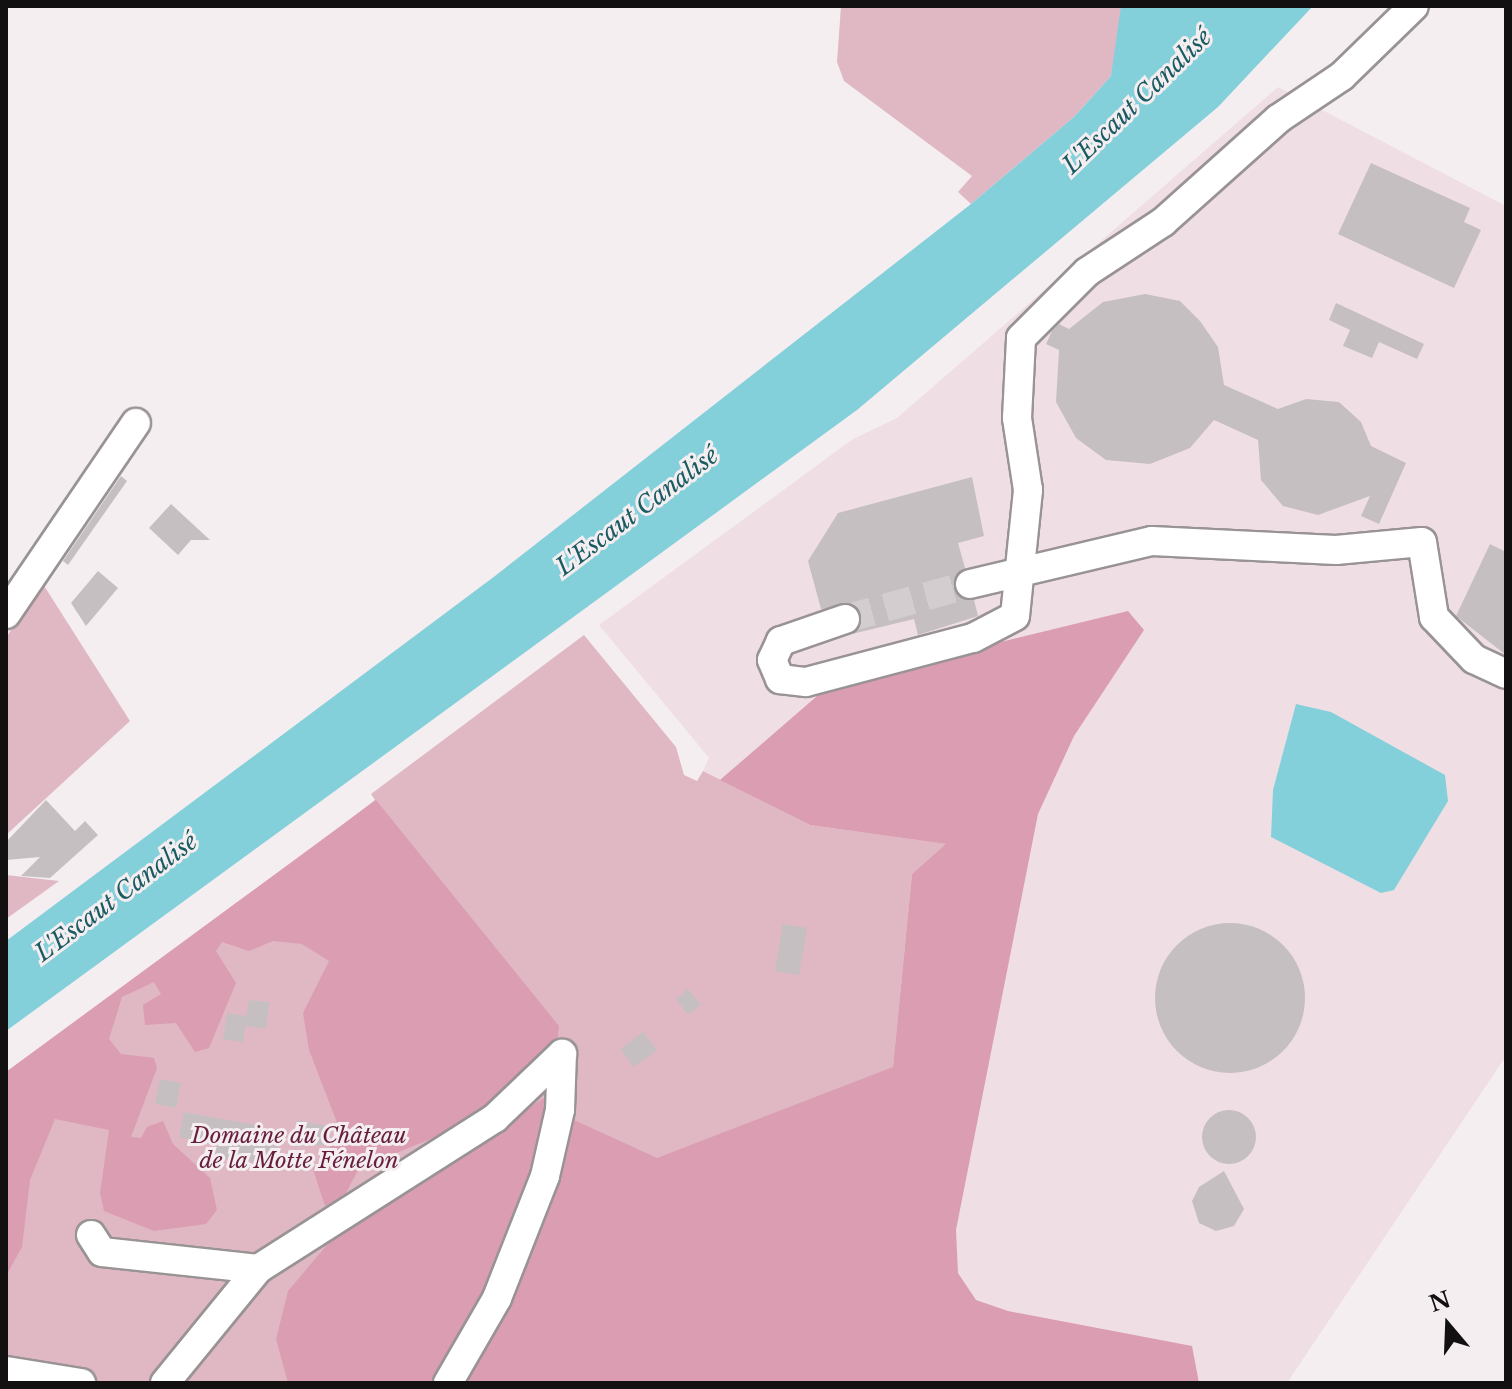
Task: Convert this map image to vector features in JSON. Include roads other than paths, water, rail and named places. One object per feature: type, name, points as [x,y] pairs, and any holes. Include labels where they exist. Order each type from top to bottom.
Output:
[{"type":"street","points":[[845,619],[781,641],[772,660],[780,679],[806,682],[1002,628],[1015,616],[1028,490],[1017,418],[1021,338],[1087,272],[1163,222],[1278,119],[1342,76],[1414,6]]},
{"type":"street","points":[[6,614],[136,423]]},
{"type":"street","points":[[970,584],[1152,541],[1336,550],[1422,542],[1434,617],[1474,659],[1506,674]]},
{"type":"street","points":[[165,1383],[258,1269],[495,1118],[562,1054],[560,1110],[545,1176],[497,1298],[448,1383]]},
{"type":"street","points":[[91,1235],[102,1252],[258,1269]]},
{"type":"street","points":[[6,1371],[81,1383]]},
{"type":"water","name":"L'Escaut Canalisé","points":[[1121,6],[1313,6],[1218,107],[857,410],[6,1031],[6,941],[495,576],[971,204],[1074,117],[1111,76]]},
{"type":"water","points":[[1296,704],[1331,712],[1445,775],[1448,801],[1394,890],[1381,893],[1271,837],[1273,790]]},
{"type":"tunnel","points":[[845,619],[970,584]]},
{"type":"park label","name":"Domaine du Château de la Motte Fénelon","points":[[299,1148]]}]
